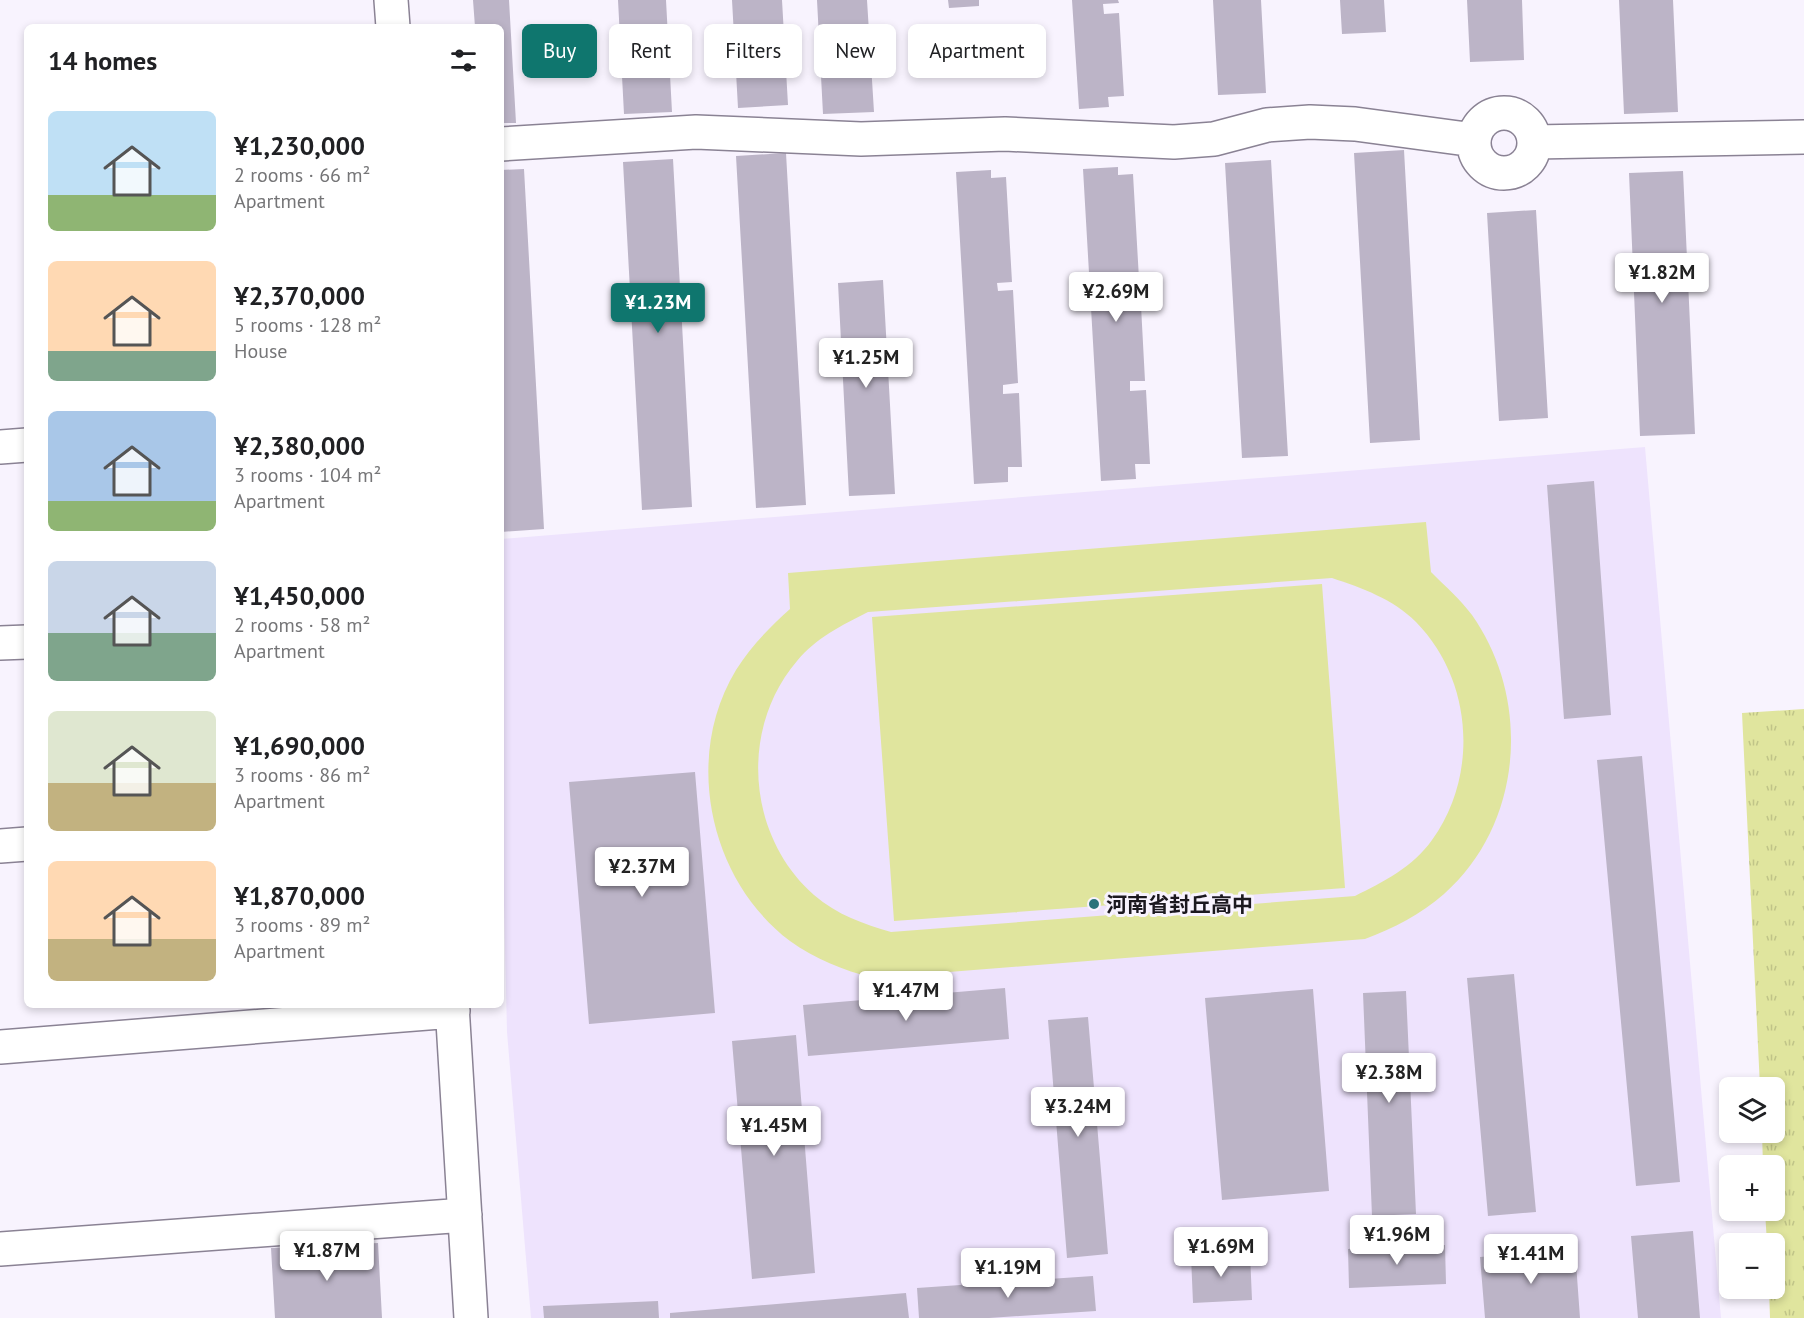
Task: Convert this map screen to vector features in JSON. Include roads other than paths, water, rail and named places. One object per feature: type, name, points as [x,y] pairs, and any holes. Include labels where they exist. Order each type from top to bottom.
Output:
[{"type":"street","points":[[391,0],[393,24]]},
{"type":"street","points":[[504,144],[696,132],[861,139],[1005,134],[1174,142],[1214,139],[1267,125],[1310,122],[1355,124],[1474,140],[1480,162],[1499,173],[1520,169],[1530,160],[1534,142],[1804,137]]},
{"type":"street","points":[[0,447],[24,445]]},
{"type":"street","points":[[0,643],[24,642]]},
{"type":"street","points":[[0,846],[24,844]]},
{"type":"street","points":[[0,1047],[452,1008],[471,1318]]},
{"type":"street","points":[[0,1249],[465,1215]]},
{"type":"place","name":"河南省封丘高中","points":[[1094,904]]}]
